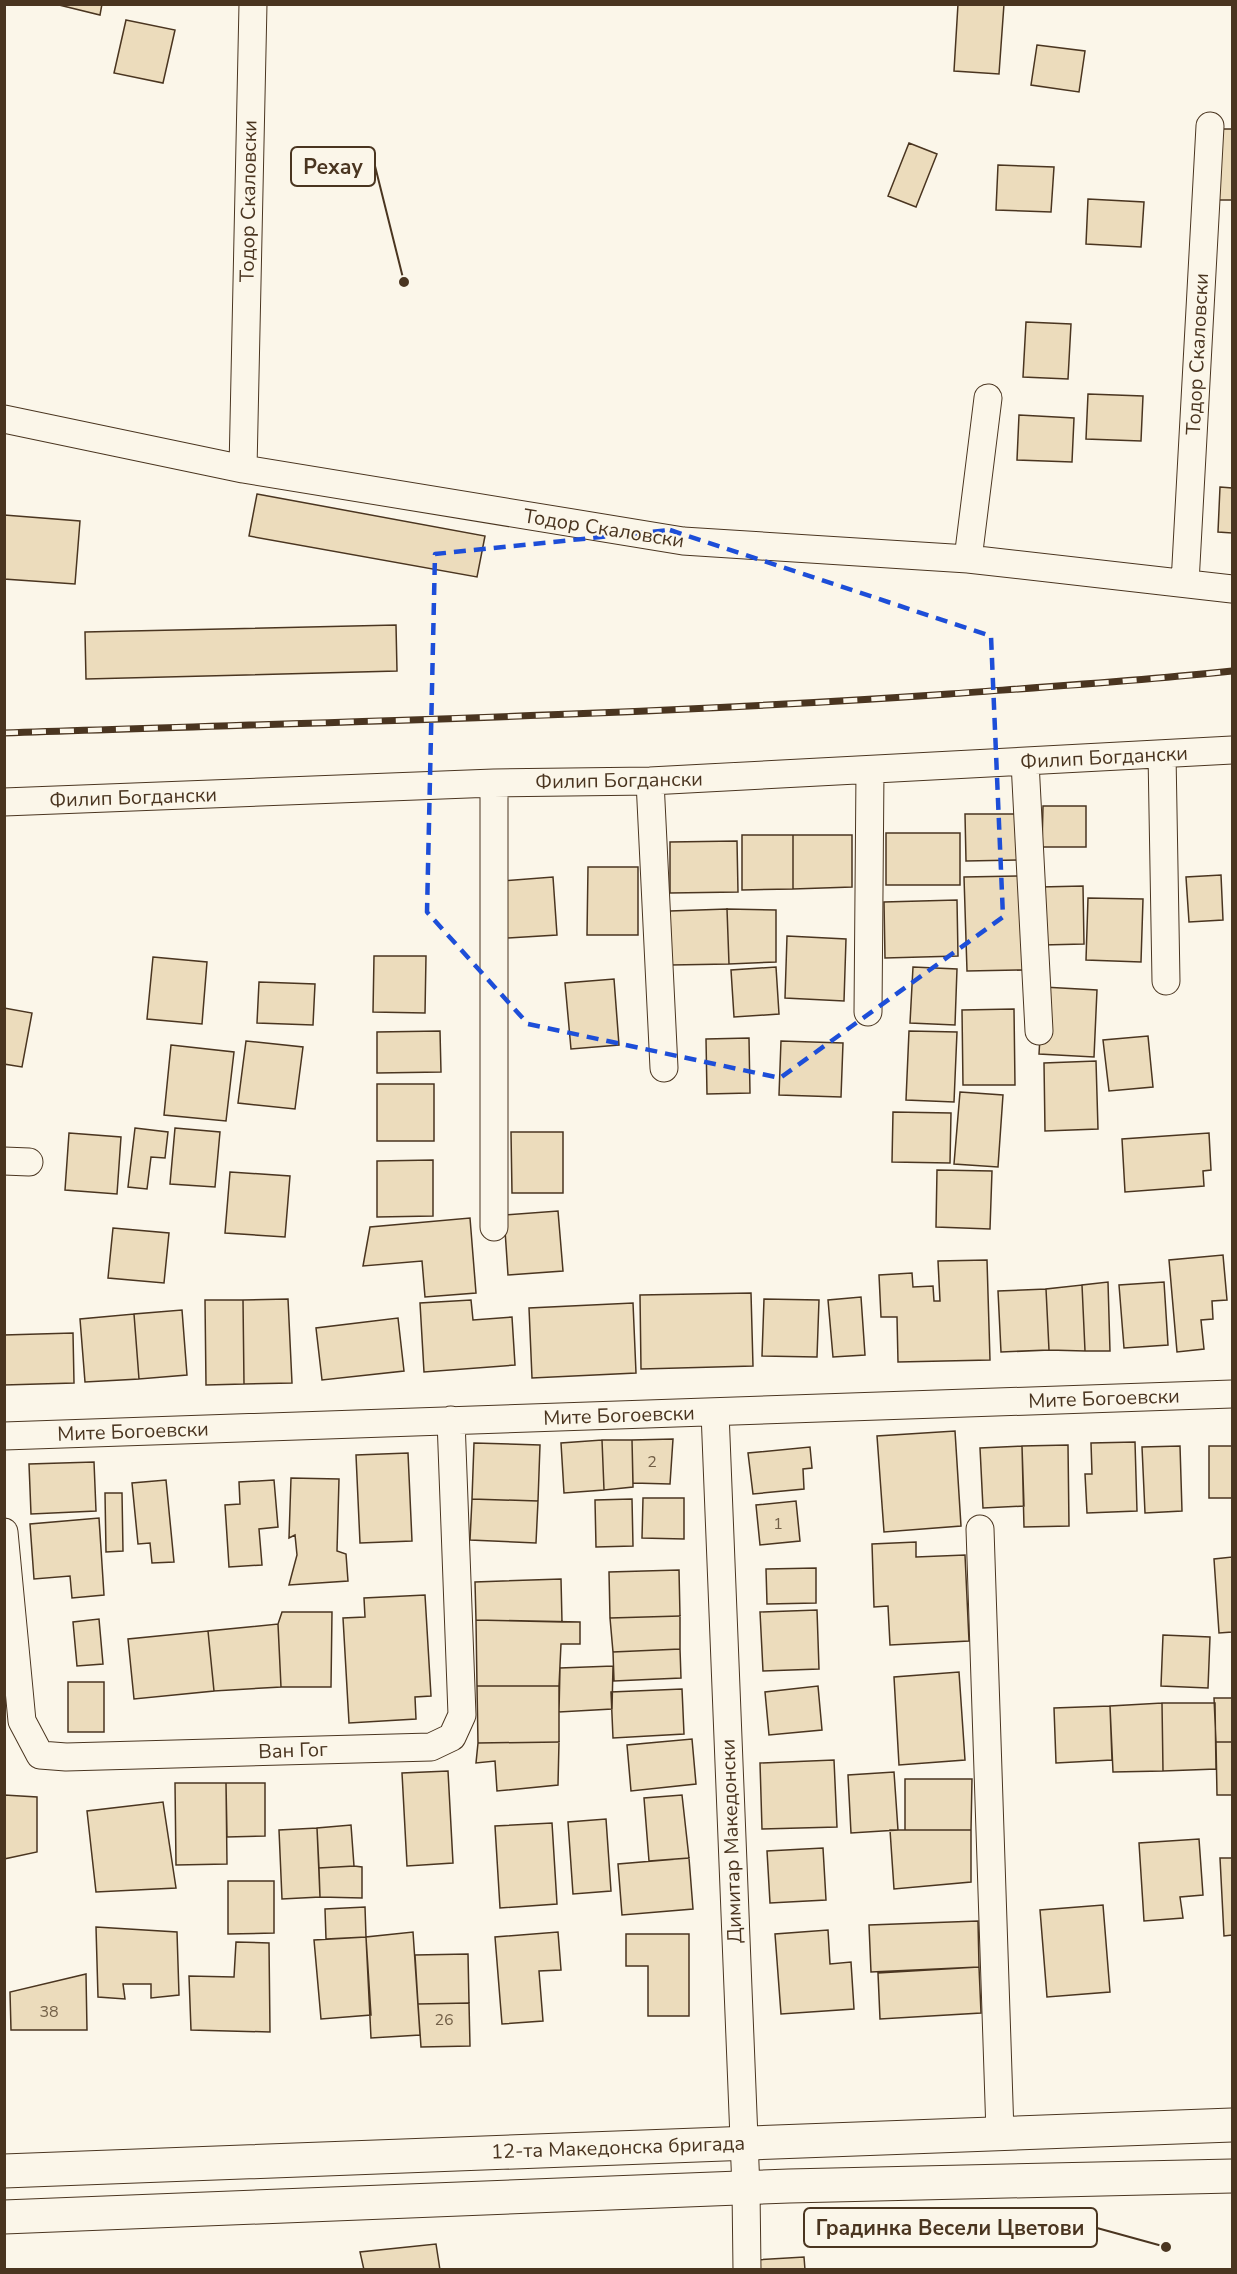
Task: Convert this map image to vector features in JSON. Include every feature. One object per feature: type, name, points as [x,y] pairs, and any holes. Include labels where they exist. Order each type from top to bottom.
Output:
[{"type":"street","name":"Тодор Скаловски","points":[[243,469],[253,4]]},
{"type":"street","name":"Тодор Скаловски","points":[[1185,582],[1210,126]]},
{"type":"street","points":[[968,559],[988,398]]},
{"type":"street","name":"Тодор Скаловски","points":[[4,419],[243,469],[683,541],[968,559],[1233,589]]},
{"type":"street","name":"Филип Богдански","points":[[4,802],[494,783],[650,781],[1233,750]]},
{"type":"street","points":[[1162,754],[1166,981]]},
{"type":"street","points":[[1025,762],[1039,1031]]},
{"type":"street","points":[[868,1012],[870,770]]},
{"type":"street","points":[[650,781],[664,1068]]},
{"type":"street","points":[[494,783],[494,1227]]},
{"type":"street","name":"Мите Богоевски","points":[[4,1436],[1233,1394]]},
{"type":"street","name":"Димитар Македонски","points":[[715,1412],[742,2143],[746,2189],[747,2270]]},
{"type":"street","name":"Ван Гог","points":[[4,1532],[22,1720],[39,1755],[66,1757],[431,1747],[453,1737],[462,1715],[451,1420]]},
{"type":"street","points":[[980,1529],[1000,2133]]},
{"type":"street","name":"12-та Македонска бригада","points":[[4,2170],[1233,2125]]},
{"type":"street","points":[[4,2217],[789,2186],[1233,2176]]},
{"type":"highlighted area","points":[[670,530],[991,636],[1003,917],[780,1078],[528,1024],[427,912],[435,554]]},
{"type":"building","points":[[55,4],[102,4],[100,15]]},
{"type":"building","points":[[958,4],[1004,4],[999,74],[954,71]]},
{"type":"building","points":[[126,20],[175,30],[163,83],[114,73]]},
{"type":"building","points":[[1037,45],[1085,51],[1079,92],[1031,85]]},
{"type":"building","points":[[1219,129],[1232,129],[1232,200],[1215,200]]},
{"type":"building","points":[[909,143],[937,154],[916,207],[888,196]]},
{"type":"building","points":[[998,165],[1054,167],[1051,212],[996,210]]},
{"type":"building","points":[[1088,199],[1144,202],[1141,247],[1086,244]]},
{"type":"building","points":[[1026,322],[1071,324],[1068,379],[1023,377]]},
{"type":"building","points":[[1088,394],[1143,396],[1141,441],[1086,439]]},
{"type":"building","points":[[1019,415],[1074,418],[1072,462],[1017,460]]},
{"type":"building","points":[[1220,487],[1232,488],[1232,533],[1218,532]]},
{"type":"building","points":[[257,494],[485,536],[477,577],[249,536]]},
{"type":"building","points":[[4,515],[80,521],[75,584],[4,579]]},
{"type":"building","points":[[396,625],[397,671],[86,679],[85,632]]},
{"type":"building","points":[[1043,806],[1086,806],[1086,847],[1042,847]]},
{"type":"building","points":[[965,814],[1022,814],[1023,860],[966,861]]},
{"type":"building","points":[[886,833],[960,833],[960,885],[886,885]]},
{"type":"building","points":[[742,835],[793,835],[793,889],[742,890]]},
{"type":"building","points":[[793,835],[852,835],[852,887],[793,889]]},
{"type":"building","points":[[737,841],[738,892],[670,893],[670,842]]},
{"type":"building","points":[[588,867],[638,867],[638,935],[587,935]]},
{"type":"building","points":[[1221,875],[1223,920],[1189,922],[1186,877]]},
{"type":"building","points":[[1020,876],[1023,970],[967,971],[964,877]]},
{"type":"building","points":[[553,877],[557,935],[506,938],[502,881]]},
{"type":"building","points":[[1083,886],[1084,944],[1042,945],[1040,887]]},
{"type":"building","points":[[1088,898],[1143,899],[1141,962],[1086,960]]},
{"type":"building","points":[[957,900],[958,956],[885,958],[884,902]]},
{"type":"building","points":[[727,909],[776,910],[776,962],[729,964]]},
{"type":"building","points":[[727,909],[729,964],[671,965],[670,911]]},
{"type":"building","points":[[787,936],[846,939],[844,1001],[785,998]]},
{"type":"building","points":[[374,956],[426,956],[425,1013],[373,1012]]},
{"type":"building","points":[[153,957],[207,962],[202,1024],[147,1019]]},
{"type":"building","points":[[776,967],[779,1014],[734,1017],[731,970]]},
{"type":"building","points":[[913,967],[957,969],[955,1025],[910,1023]]},
{"type":"building","points":[[614,979],[619,1045],[571,1049],[565,983]]},
{"type":"building","points":[[259,982],[315,984],[313,1025],[257,1023]]},
{"type":"building","points":[[1043,987],[1097,990],[1094,1057],[1039,1054]]},
{"type":"building","points":[[4,1008],[32,1013],[22,1067],[4,1064]]},
{"type":"building","points":[[1014,1009],[1015,1085],[963,1085],[962,1010]]},
{"type":"building","points":[[440,1031],[441,1072],[377,1073],[377,1032]]},
{"type":"building","points":[[909,1031],[957,1032],[954,1102],[906,1100]]},
{"type":"building","points":[[1148,1036],[1153,1087],[1109,1091],[1103,1040]]},
{"type":"building","points":[[749,1038],[750,1093],[707,1094],[706,1039]]},
{"type":"building","points":[[246,1041],[303,1047],[295,1109],[238,1103]]},
{"type":"building","points":[[781,1041],[843,1043],[841,1097],[779,1095]]},
{"type":"building","points":[[171,1045],[234,1052],[226,1121],[164,1115]]},
{"type":"building","points":[[1096,1061],[1098,1129],[1045,1131],[1044,1063]]},
{"type":"building","points":[[377,1084],[434,1084],[434,1141],[377,1141]]},
{"type":"building","points":[[960,1092],[1003,1095],[998,1167],[954,1164]]},
{"type":"building","points":[[893,1112],[951,1113],[950,1163],[892,1162]]},
{"type":"building","points":[[135,1128],[168,1132],[165,1158],[151,1157],[147,1189],[128,1187]]},
{"type":"building","points":[[175,1128],[220,1132],[215,1187],[170,1184]]},
{"type":"building","points":[[511,1132],[563,1132],[563,1193],[512,1193]]},
{"type":"building","points":[[69,1133],[121,1137],[117,1194],[65,1190]]},
{"type":"building","points":[[1209,1133],[1211,1170],[1203,1171],[1204,1186],[1125,1192],[1122,1139]]},
{"type":"building","points":[[433,1160],[433,1216],[377,1217],[377,1161]]},
{"type":"building","points":[[937,1170],[992,1171],[990,1229],[936,1227]]},
{"type":"building","points":[[230,1172],[290,1176],[285,1237],[225,1233]]},
{"type":"building","points":[[558,1211],[563,1271],[508,1275],[504,1215]]},
{"type":"building","points":[[470,1218],[476,1293],[425,1297],[422,1261],[363,1266],[370,1227]]},
{"type":"building","points":[[113,1228],[169,1233],[164,1283],[108,1278]]},
{"type":"building","points":[[1223,1255],[1227,1300],[1212,1301],[1213,1319],[1201,1320],[1204,1349],[1177,1352],[1169,1260]]},
{"type":"building","points":[[987,1260],[990,1360],[898,1362],[897,1317],[881,1317],[879,1275],[912,1273],[913,1287],[933,1286],[934,1301],[940,1301],[938,1261]]},
{"type":"building","points":[[1108,1282],[1110,1351],[1085,1351],[1082,1285]]},
{"type":"building","points":[[1164,1282],[1168,1345],[1124,1348],[1119,1285]]},
{"type":"building","points":[[1082,1285],[1085,1351],[1049,1350],[1046,1289]]},
{"type":"building","points":[[1046,1289],[1049,1350],[1001,1352],[998,1291]]},
{"type":"building","points":[[751,1293],[753,1366],[641,1369],[640,1295]]},
{"type":"building","points":[[861,1297],[865,1355],[833,1357],[828,1300]]},
{"type":"building","points":[[288,1299],[292,1383],[244,1384],[243,1300]]},
{"type":"building","points":[[764,1299],[819,1300],[817,1357],[762,1356]]},
{"type":"building","points":[[205,1300],[243,1300],[244,1384],[206,1385]]},
{"type":"building","points":[[471,1300],[473,1320],[512,1317],[515,1365],[424,1372],[420,1303]]},
{"type":"building","points":[[633,1303],[636,1373],[532,1378],[529,1308]]},
{"type":"building","points":[[182,1310],[187,1375],[139,1379],[134,1314]]},
{"type":"building","points":[[134,1314],[139,1379],[85,1382],[80,1319]]},
{"type":"building","points":[[398,1318],[404,1371],[322,1380],[316,1328]]},
{"type":"building","points":[[73,1333],[74,1383],[4,1385],[4,1335]]},
{"type":"building","points":[[955,1431],[961,1526],[884,1532],[877,1436]]},
{"type":"building","points":[[673,1439],[670,1484],[633,1483],[632,1440]]},
{"type":"building","points":[[602,1440],[632,1440],[633,1487],[604,1490]]},
{"type":"building","points":[[602,1440],[604,1490],[564,1493],[561,1443]]},
{"type":"building","points":[[1135,1442],[1137,1511],[1087,1513],[1085,1474],[1092,1474],[1091,1443]]},
{"type":"building","points":[[474,1443],[540,1445],[538,1501],[472,1499]]},
{"type":"building","points":[[1068,1445],[1069,1526],[1024,1527],[1022,1446]]},
{"type":"building","points":[[1022,1446],[1024,1506],[983,1508],[980,1448]]},
{"type":"building","points":[[1180,1446],[1182,1511],[1145,1513],[1142,1447]]},
{"type":"building","points":[[1209,1446],[1232,1446],[1232,1498],[1209,1498]]},
{"type":"building","points":[[810,1447],[812,1468],[803,1469],[804,1489],[753,1494],[748,1453]]},
{"type":"building","points":[[408,1453],[412,1541],[360,1543],[356,1455]]},
{"type":"building","points":[[94,1462],[96,1511],[31,1514],[29,1464]]},
{"type":"building","points":[[291,1478],[339,1479],[337,1551],[346,1554],[348,1581],[289,1585],[297,1555],[295,1535],[289,1538]]},
{"type":"building","points":[[166,1480],[174,1562],[152,1563],[150,1543],[138,1544],[132,1483]]},
{"type":"building","points":[[274,1480],[278,1527],[259,1529],[262,1565],[229,1567],[225,1505],[240,1504],[239,1482]]},
{"type":"building","points":[[105,1493],[122,1493],[123,1551],[106,1552]]},
{"type":"building","points":[[643,1498],[684,1498],[684,1539],[642,1538]]},
{"type":"building","points":[[472,1499],[538,1501],[536,1543],[470,1540]]},
{"type":"building","points":[[632,1499],[633,1546],[596,1547],[595,1500]]},
{"type":"building","points":[[796,1501],[800,1541],[760,1545],[756,1505]]},
{"type":"building","points":[[99,1518],[104,1595],[72,1598],[70,1576],[34,1579],[30,1524]]},
{"type":"building","points":[[916,1542],[916,1557],[965,1555],[969,1641],[890,1645],[888,1606],[874,1607],[872,1544]]},
{"type":"building","points":[[1232,1557],[1232,1632],[1219,1633],[1214,1559]]},
{"type":"building","points":[[816,1568],[816,1603],[767,1604],[766,1569]]},
{"type":"building","points":[[679,1570],[680,1616],[610,1618],[609,1572]]},
{"type":"building","points":[[561,1579],[562,1622],[476,1620],[475,1582]]},
{"type":"building","points":[[425,1595],[431,1696],[415,1697],[416,1719],[349,1723],[343,1618],[365,1617],[364,1598]]},
{"type":"building","points":[[817,1610],[819,1669],[763,1671],[760,1612]]},
{"type":"building","points":[[282,1612],[332,1612],[331,1687],[281,1687],[278,1624]]},
{"type":"building","points":[[680,1616],[680,1649],[613,1652],[610,1618]]},
{"type":"building","points":[[99,1619],[103,1664],[77,1666],[73,1622]]},
{"type":"building","points":[[476,1620],[580,1622],[580,1644],[561,1644],[559,1686],[477,1686]]},
{"type":"building","points":[[278,1624],[281,1687],[214,1691],[208,1631]]},
{"type":"building","points":[[208,1631],[214,1691],[134,1699],[128,1639]]},
{"type":"building","points":[[1163,1635],[1210,1637],[1208,1688],[1161,1686]]},
{"type":"building","points":[[680,1649],[681,1678],[614,1681],[613,1652]]},
{"type":"building","points":[[613,1666],[612,1709],[559,1712],[560,1668]]},
{"type":"building","points":[[959,1672],[965,1760],[899,1765],[894,1677]]},
{"type":"building","points":[[68,1682],[104,1682],[104,1732],[68,1732]]},
{"type":"building","points":[[477,1686],[559,1686],[559,1742],[478,1743]]},
{"type":"building","points":[[818,1686],[822,1730],[769,1735],[765,1692]]},
{"type":"building","points":[[682,1689],[684,1734],[613,1738],[611,1692]]},
{"type":"building","points":[[1214,1698],[1232,1698],[1232,1742],[1216,1742]]},
{"type":"building","points":[[1162,1703],[1215,1703],[1216,1769],[1163,1771]]},
{"type":"building","points":[[1162,1703],[1163,1771],[1113,1772],[1110,1706]]},
{"type":"building","points":[[1110,1706],[1112,1760],[1056,1763],[1054,1708]]},
{"type":"building","points":[[692,1739],[696,1784],[631,1791],[627,1745]]},
{"type":"building","points":[[559,1742],[558,1785],[497,1791],[495,1761],[476,1763],[478,1743]]},
{"type":"building","points":[[1216,1742],[1232,1742],[1232,1795],[1217,1795]]},
{"type":"building","points":[[834,1760],[837,1827],[762,1829],[760,1763]]},
{"type":"building","points":[[448,1771],[453,1863],[407,1866],[402,1773]]},
{"type":"building","points":[[894,1772],[898,1830],[851,1833],[848,1775]]},
{"type":"building","points":[[905,1779],[972,1779],[971,1830],[905,1830]]},
{"type":"building","points":[[175,1783],[226,1783],[227,1864],[176,1865]]},
{"type":"building","points":[[226,1783],[265,1783],[265,1836],[227,1837]]},
{"type":"building","points":[[4,1795],[37,1797],[37,1852],[4,1859]]},
{"type":"building","points":[[682,1795],[689,1858],[649,1861],[644,1798]]},
{"type":"building","points":[[163,1802],[176,1888],[96,1892],[87,1811]]},
{"type":"building","points":[[606,1819],[611,1891],[573,1894],[568,1822]]},
{"type":"building","points":[[552,1823],[557,1904],[500,1908],[495,1826]]},
{"type":"building","points":[[351,1825],[354,1866],[319,1868],[317,1828]]},
{"type":"building","points":[[317,1828],[320,1897],[282,1899],[279,1830]]},
{"type":"building","points":[[890,1830],[971,1830],[971,1882],[894,1889]]},
{"type":"building","points":[[1199,1839],[1203,1895],[1180,1897],[1183,1918],[1144,1921],[1139,1843]]},
{"type":"building","points":[[823,1848],[826,1900],[770,1903],[767,1851]]},
{"type":"building","points":[[689,1858],[693,1909],[622,1915],[618,1864]]},
{"type":"building","points":[[1220,1858],[1232,1858],[1232,1935],[1224,1936]]},
{"type":"building","points":[[362,1867],[362,1898],[320,1897],[319,1868]]},
{"type":"building","points":[[228,1881],[274,1881],[274,1933],[228,1934]]},
{"type":"building","points":[[1103,1905],[1110,1992],[1047,1997],[1040,1910]]},
{"type":"building","points":[[365,1907],[366,1937],[326,1939],[325,1909]]},
{"type":"building","points":[[978,1921],[979,1967],[871,1972],[869,1925]]},
{"type":"building","points":[[96,1927],[177,1932],[179,1995],[151,1998],[151,1984],[123,1984],[125,1999],[98,1997]]},
{"type":"building","points":[[828,1930],[830,1964],[851,1962],[854,2009],[781,2014],[775,1934]]},
{"type":"building","points":[[413,1932],[420,2035],[371,2038],[366,1937]]},
{"type":"building","points":[[558,1932],[561,1970],[539,1971],[543,2021],[502,2024],[495,1937]]},
{"type":"building","points":[[626,1934],[689,1934],[689,2016],[648,2016],[648,1966],[626,1966]]},
{"type":"building","points":[[366,1937],[371,2015],[321,2019],[314,1940]]},
{"type":"building","points":[[236,1942],[269,1943],[270,2032],[191,2030],[189,1976],[234,1977]]},
{"type":"building","points":[[468,1954],[469,2003],[418,2004],[415,1955]]},
{"type":"building","points":[[979,1967],[981,2013],[880,2019],[878,1973]]},
{"type":"building","points":[[86,1974],[87,2030],[11,2030],[10,1992]]},
{"type":"building","points":[[469,2003],[470,2046],[421,2047],[418,2004]]},
{"type":"building","points":[[436,2244],[440,2270],[364,2270],[360,2252]]},
{"type":"building","points":[[804,2257],[805,2270],[755,2270],[755,2260]]},
{"type":"railway","points":[[4,733],[713,708],[949,694],[1232,671]]},
{"type":"place","name":"Рехау","points":[[404,282]]},
{"type":"place","name":"Градинка Весели Цветови","points":[[1166,2247]]}]
